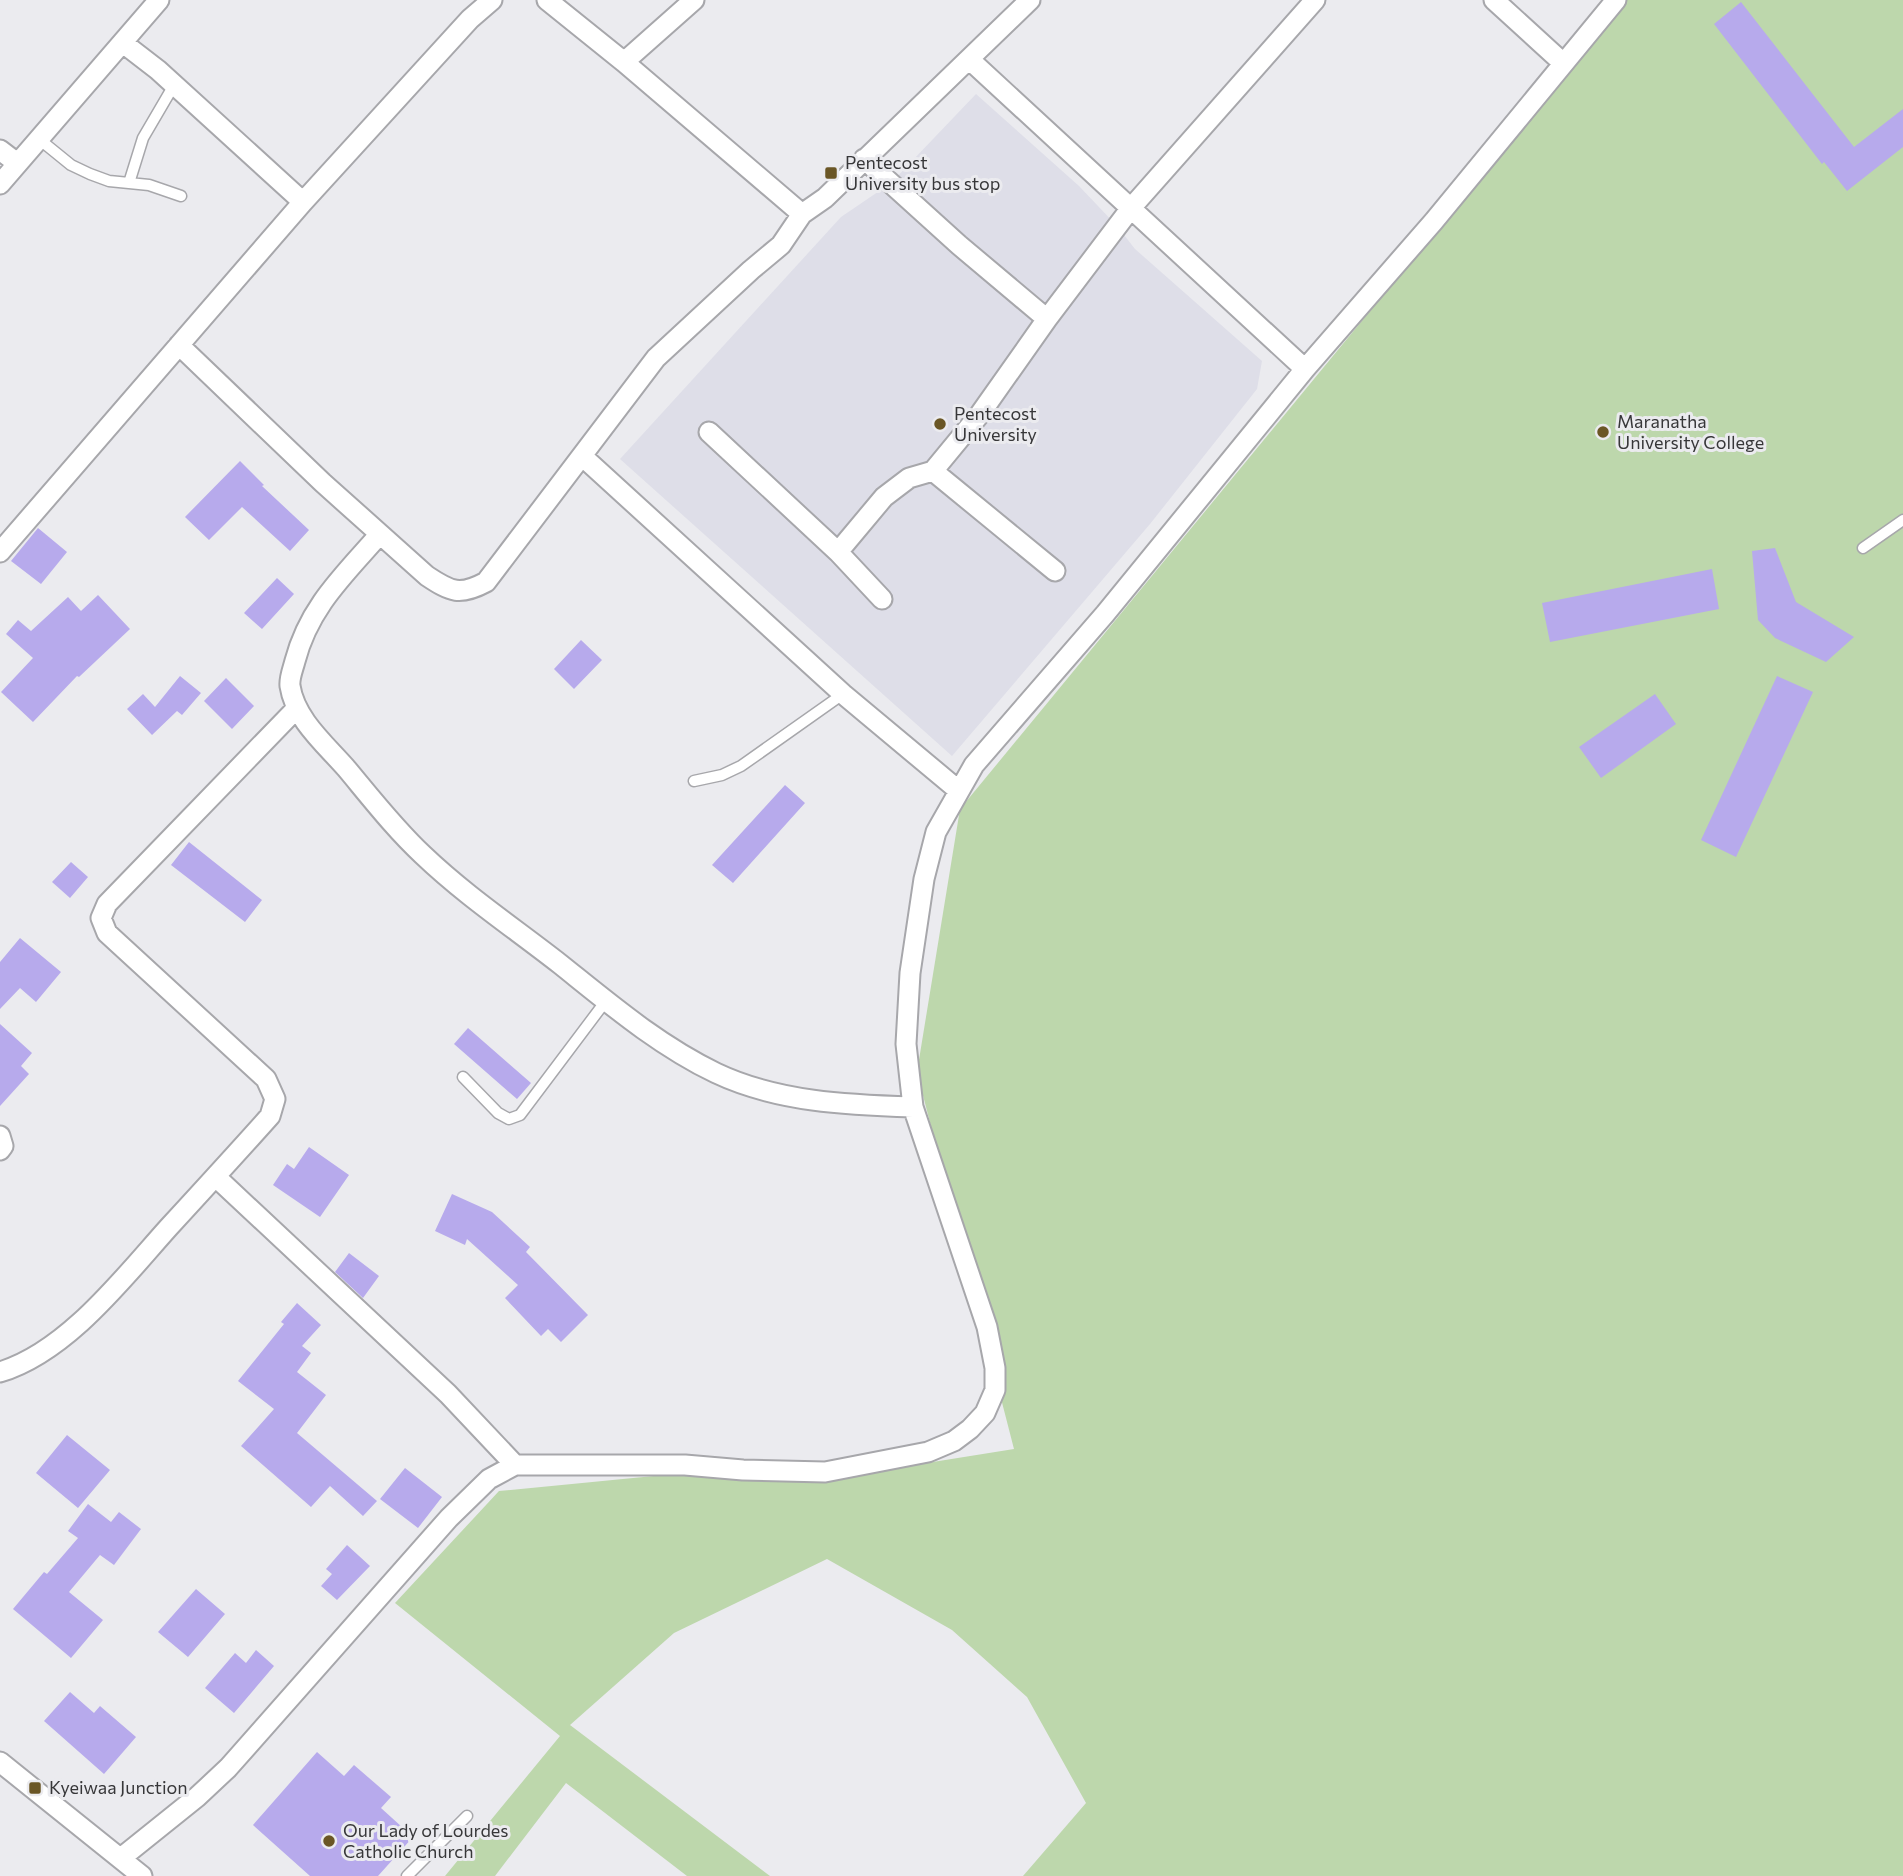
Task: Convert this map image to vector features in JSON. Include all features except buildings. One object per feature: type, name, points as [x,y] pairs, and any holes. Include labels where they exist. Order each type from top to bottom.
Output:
[{"type":"street","points":[[0,184],[159,0]]},
{"type":"street","points":[[0,552],[303,202],[470,19],[492,0]]},
{"type":"street","points":[[547,0],[802,214]]},
{"type":"street","points":[[624,62],[694,0]]},
{"type":"street","points":[[178,345],[379,535],[442,587],[456,592],[469,591],[486,582],[656,358],[781,245],[802,214],[825,198],[1030,0]]},
{"type":"street","points":[[838,552],[884,498],[909,478],[933,471],[980,414],[1047,319],[1131,208],[1315,0]]},
{"type":"street","points":[[1494,0],[1563,63]]},
{"type":"street","points":[[121,1858],[197,1797],[228,1768],[449,1518],[489,1479],[515,1465],[685,1465],[743,1471],[825,1472],[928,1452],[954,1441],[985,1413],[995,1390],[995,1368],[987,1327],[913,1107],[906,1044],[910,973],[924,879],[936,832],[974,765],[1105,614],[1305,369],[1434,222],[1616,0]]},
{"type":"street","points":[[123,43],[174,85],[303,202]]},
{"type":"street","points":[[970,60],[1305,369]]},
{"type":"street","points":[[0,150],[17,163]]},
{"type":"street","points":[[864,159],[958,246],[1047,319]]},
{"type":"street","points":[[709,432],[838,552],[882,599]]},
{"type":"street","points":[[582,456],[843,694],[958,790]]},
{"type":"street","points":[[933,471],[1055,571]]},
{"type":"street","points":[[379,535],[315,611],[301,639],[289,683],[296,709],[387,818],[466,894],[559,963],[605,1002],[656,1038],[717,1074],[777,1094],[856,1105],[913,1107]]},
{"type":"street","points":[[0,1372],[38,1353],[75,1326],[113,1289],[270,1115],[275,1100],[266,1079],[107,933],[101,918],[107,904],[296,709]]},
{"type":"street","points":[[0,1136],[3,1146],[0,1150]]},
{"type":"street","points":[[216,1177],[448,1394],[515,1465]]},
{"type":"street","points":[[0,1762],[142,1876]]},
{"type":"lane","points":[[129,183],[143,138],[174,85]]},
{"type":"lane","points":[[39,139],[80,170],[109,181],[149,185],[181,196]]},
{"type":"lane","points":[[1863,548],[1903,520]]},
{"type":"lane","points":[[694,781],[722,775],[741,766],[843,694]]},
{"type":"lane","points":[[463,1077],[498,1112],[509,1119],[520,1115],[605,1002]]},
{"type":"lane","points":[[407,1876],[467,1815]]},
{"type":"shaded area","name":"Pentecost University","points":[[976,94],[1079,186],[1135,249],[1262,361],[1257,389],[1150,524],[952,756],[620,459],[841,217],[891,183]]},
{"type":"green space","points":[[1626,0],[1903,0],[1903,1876],[1023,1876],[1086,1803],[1027,1697],[952,1630],[827,1559],[674,1633],[570,1725],[770,1876],[687,1876],[566,1783],[495,1876],[445,1876],[560,1736],[395,1603],[499,1491],[674,1474],[814,1481],[1014,1449],[917,1072],[960,809]]},
{"type":"place","name":"Pentecost University bus stop","points":[[831,173]]},
{"type":"place","name":"Pentecost University","points":[[940,424]]},
{"type":"place","name":"Maranatha University College","points":[[1603,432]]},
{"type":"place","name":"Kyeiwaa Junction","points":[[35,1788]]},
{"type":"place","name":"Our Lady of Lourdes Catholic Church","points":[[329,1841]]}]
